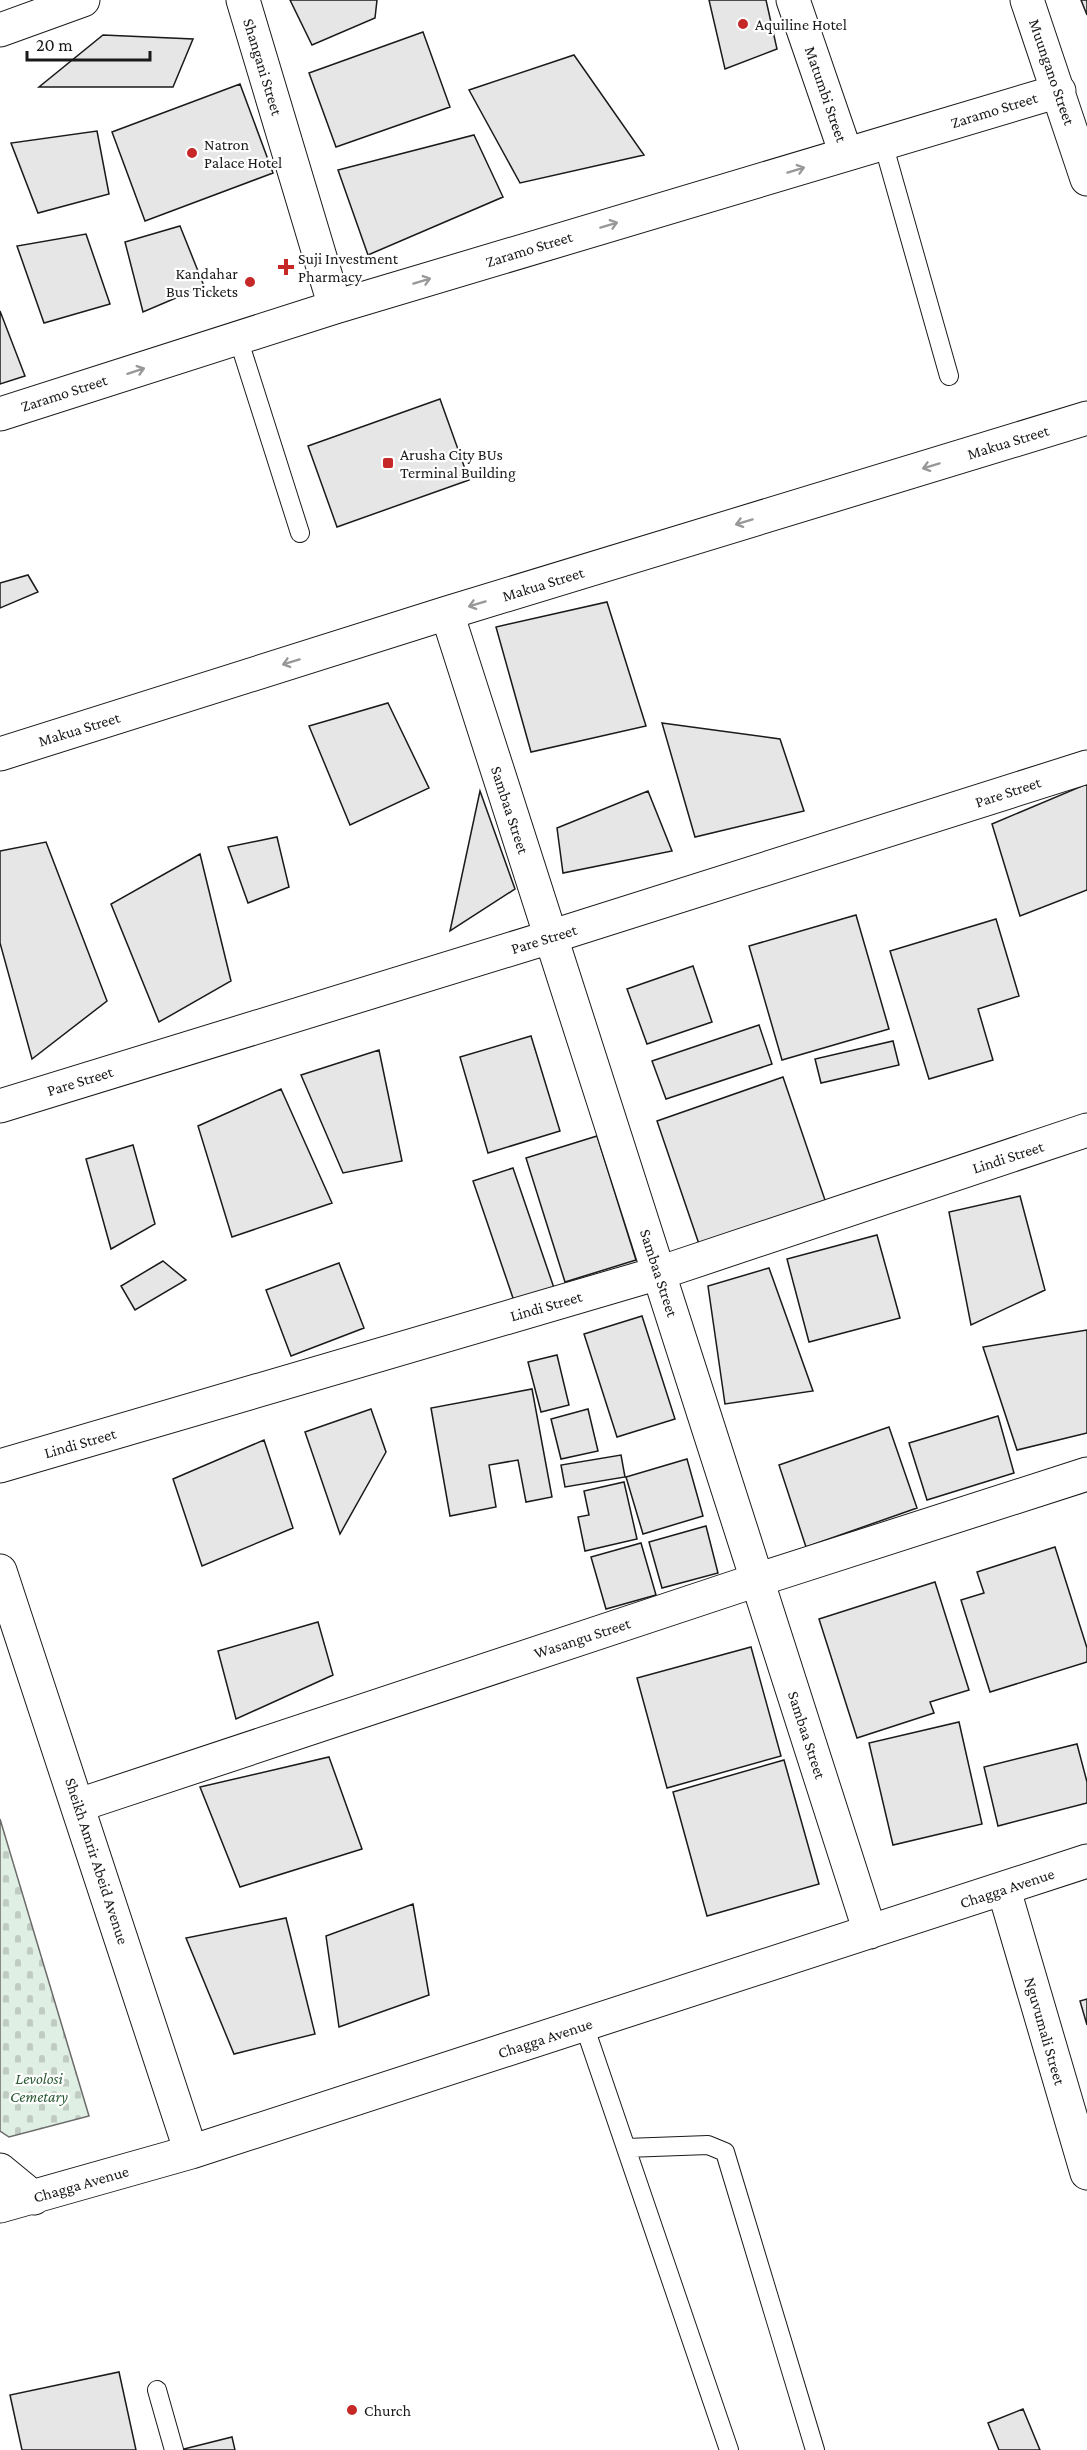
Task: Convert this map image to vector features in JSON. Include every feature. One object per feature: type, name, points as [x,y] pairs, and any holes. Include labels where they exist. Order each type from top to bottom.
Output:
[{"type":"street","points":[[0,30],[83,0]]},
{"type":"street","name":"Shangani Street","points":[[243,0],[335,307]]},
{"type":"street","name":"Matumbi Street","points":[[794,0],[846,154]]},
{"type":"street","name":"Muungano Street","points":[[1027,0],[1087,178]]},
{"type":"street","name":"Zaramo Street","points":[[0,414],[335,307],[1059,91]]},
{"type":"street","name":"Makua Street","points":[[0,754],[447,613],[1087,418]]},
{"type":"street","name":"Sambaa Street","points":[[447,613],[870,1932]]},
{"type":"street","name":"Pare Street","points":[[0,1106],[550,937],[1087,767]]},
{"type":"street","name":"Lindi Street","points":[[0,1466],[659,1273],[1087,1130]]},
{"type":"street","name":"Wasangu Street","points":[[79,1805],[757,1580],[1087,1474]]},
{"type":"street","name":"Sheikh Amrir Abeid Avenue","points":[[0,1571],[79,1805],[191,2152]]},
{"type":"street","name":"Chagga Avenue","points":[[0,2206],[191,2152],[1004,1890],[1087,1861]]},
{"type":"street","name":"Nguvumali Street","points":[[1004,1890],[1087,2173]]},
{"type":"street","points":[[0,2170],[34,2198]]},
{"type":"lane","points":[[882,143],[949,376]]},
{"type":"lane","points":[[238,338],[300,533]]},
{"type":"lane","points":[[584,2025],[729,2450]]},
{"type":"lane","points":[[626,2148],[708,2145],[725,2152],[815,2450]]},
{"type":"lane","points":[[157,2390],[174,2450]]},
{"type":"green space","name":"Levolosi Cemetary","points":[[0,1819],[89,2116],[9,2137],[0,2131]]},
{"type":"building","points":[[290,0],[377,0],[375,18],[312,45]]},
{"type":"building","name":"Aquiline Hotel","points":[[709,0],[766,0],[777,49],[725,69]]},
{"type":"building","points":[[1081,0],[1087,0],[1087,15]]},
{"type":"building","points":[[423,32],[450,107],[336,147],[309,73]]},
{"type":"building","points":[[103,35],[193,39],[173,87],[39,87]]},
{"type":"building","points":[[574,55],[644,155],[520,183],[469,90]]},
{"type":"building","name":"Natron Palace Hotel","points":[[240,84],[273,173],[145,221],[112,132]]},
{"type":"building","points":[[97,131],[109,194],[38,213],[11,143]]},
{"type":"building","points":[[474,135],[503,197],[368,255],[338,170]]},
{"type":"building","points":[[180,226],[204,286],[143,312],[125,242]]},
{"type":"building","points":[[86,234],[110,304],[44,323],[17,246]]},
{"type":"building","points":[[0,311],[25,376],[0,384]]},
{"type":"building","name":"Arusha City BUs Terminal Building","points":[[440,399],[469,480],[337,527],[308,446]]},
{"type":"building","points":[[28,575],[38,592],[0,608],[0,583]]},
{"type":"building","points":[[607,602],[646,726],[531,752],[496,627]]},
{"type":"building","points":[[388,703],[429,788],[350,825],[309,726]]},
{"type":"building","points":[[662,723],[780,739],[804,811],[695,837]]},
{"type":"building","points":[[1087,784],[1087,890],[1020,916],[992,824]]},
{"type":"building","points":[[480,791],[515,889],[450,931]]},
{"type":"building","points":[[648,791],[672,851],[563,873],[557,828]]},
{"type":"building","points":[[277,837],[289,887],[248,903],[228,847]]},
{"type":"building","points":[[46,842],[107,1001],[32,1059],[0,943],[0,851]]},
{"type":"building","points":[[200,854],[231,981],[159,1022],[111,904]]},
{"type":"building","points":[[856,915],[889,1029],[782,1060],[749,946]]},
{"type":"building","points":[[996,919],[1019,996],[978,1009],[993,1060],[929,1079],[890,951]]},
{"type":"building","points":[[693,966],[712,1022],[647,1044],[627,989]]},
{"type":"building","points":[[759,1025],[772,1064],[666,1099],[652,1061]]},
{"type":"building","points":[[531,1036],[560,1131],[488,1153],[460,1057]]},
{"type":"building","points":[[893,1041],[899,1065],[821,1083],[815,1059]]},
{"type":"building","points":[[379,1050],[402,1161],[343,1173],[301,1075]]},
{"type":"building","points":[[783,1077],[826,1203],[700,1247],[657,1121]]},
{"type":"building","points":[[281,1089],[332,1203],[232,1237],[198,1126]]},
{"type":"building","points":[[597,1136],[636,1260],[565,1282],[526,1158]]},
{"type":"building","points":[[133,1145],[155,1224],[111,1249],[86,1159]]},
{"type":"building","points":[[513,1168],[554,1288],[514,1301],[473,1181]]},
{"type":"building","points":[[1020,1196],[1045,1290],[971,1325],[949,1212]]},
{"type":"building","points":[[877,1235],[900,1318],[809,1342],[787,1259]]},
{"type":"building","points":[[163,1261],[186,1280],[135,1310],[121,1286]]},
{"type":"building","points":[[339,1263],[364,1328],[291,1356],[266,1290]]},
{"type":"building","points":[[769,1268],[813,1391],[725,1404],[708,1286]]},
{"type":"building","points":[[642,1316],[675,1419],[617,1437],[584,1334]]},
{"type":"building","points":[[1087,1330],[1087,1433],[1017,1450],[983,1347]]},
{"type":"building","points":[[557,1355],[569,1405],[541,1412],[528,1362]]},
{"type":"building","points":[[532,1389],[552,1497],[526,1502],[518,1460],[489,1465],[496,1507],[450,1516],[431,1408]]},
{"type":"building","points":[[371,1409],[386,1452],[340,1534],[305,1432]]},
{"type":"building","points":[[588,1409],[598,1451],[561,1459],[551,1419]]},
{"type":"building","points":[[998,1416],[1014,1473],[927,1500],[909,1443]]},
{"type":"building","points":[[889,1427],[917,1508],[806,1547],[779,1465]]},
{"type":"building","points":[[264,1440],[293,1528],[202,1566],[173,1479]]},
{"type":"building","points":[[621,1455],[625,1477],[565,1487],[561,1465]]},
{"type":"building","points":[[687,1459],[703,1516],[643,1534],[626,1477]]},
{"type":"building","points":[[624,1482],[637,1539],[585,1551],[578,1517],[589,1515],[584,1491]]},
{"type":"building","points":[[706,1526],[718,1573],[662,1588],[649,1542]]},
{"type":"building","points":[[641,1543],[656,1595],[606,1609],[591,1557]]},
{"type":"building","points":[[1055,1547],[1087,1648],[1087,1662],[990,1692],[961,1600],[984,1593],[977,1572]]},
{"type":"building","points":[[935,1582],[969,1690],[930,1702],[934,1713],[857,1738],[819,1619]]},
{"type":"building","points":[[318,1622],[333,1675],[236,1719],[218,1651]]},
{"type":"building","points":[[751,1647],[781,1756],[667,1788],[637,1678]]},
{"type":"building","points":[[959,1722],[982,1824],[893,1845],[869,1743]]},
{"type":"building","points":[[1077,1744],[1087,1782],[1087,1803],[998,1826],[984,1767]]},
{"type":"building","points":[[329,1757],[362,1849],[240,1887],[200,1787]]},
{"type":"building","points":[[784,1760],[819,1884],[707,1916],[673,1792]]},
{"type":"building","points":[[413,1904],[429,1995],[339,2027],[326,1936]]},
{"type":"building","points":[[286,1918],[315,2034],[234,2054],[186,1938]]},
{"type":"building","points":[[1087,1999],[1087,2025],[1080,2001]]},
{"type":"building","points":[[119,2372],[136,2450],[22,2450],[10,2395]]},
{"type":"building","points":[[1023,2409],[1040,2450],[999,2450],[988,2423]]},
{"type":"building","points":[[232,2437],[235,2450],[180,2450]]},
{"type":"place","name":"Aquiline Hotel","points":[[743,24]]},
{"type":"place","name":"Natron Palace Hotel","points":[[192,153]]},
{"type":"place","name":"Suji Investment Pharmacy","points":[[286,267]]},
{"type":"place","name":"Kandahar Bus Tickets","points":[[250,282]]},
{"type":"place","name":"Arusha City BUs Terminal Building","points":[[388,463]]},
{"type":"place","name":"Church","points":[[352,2410]]}]
